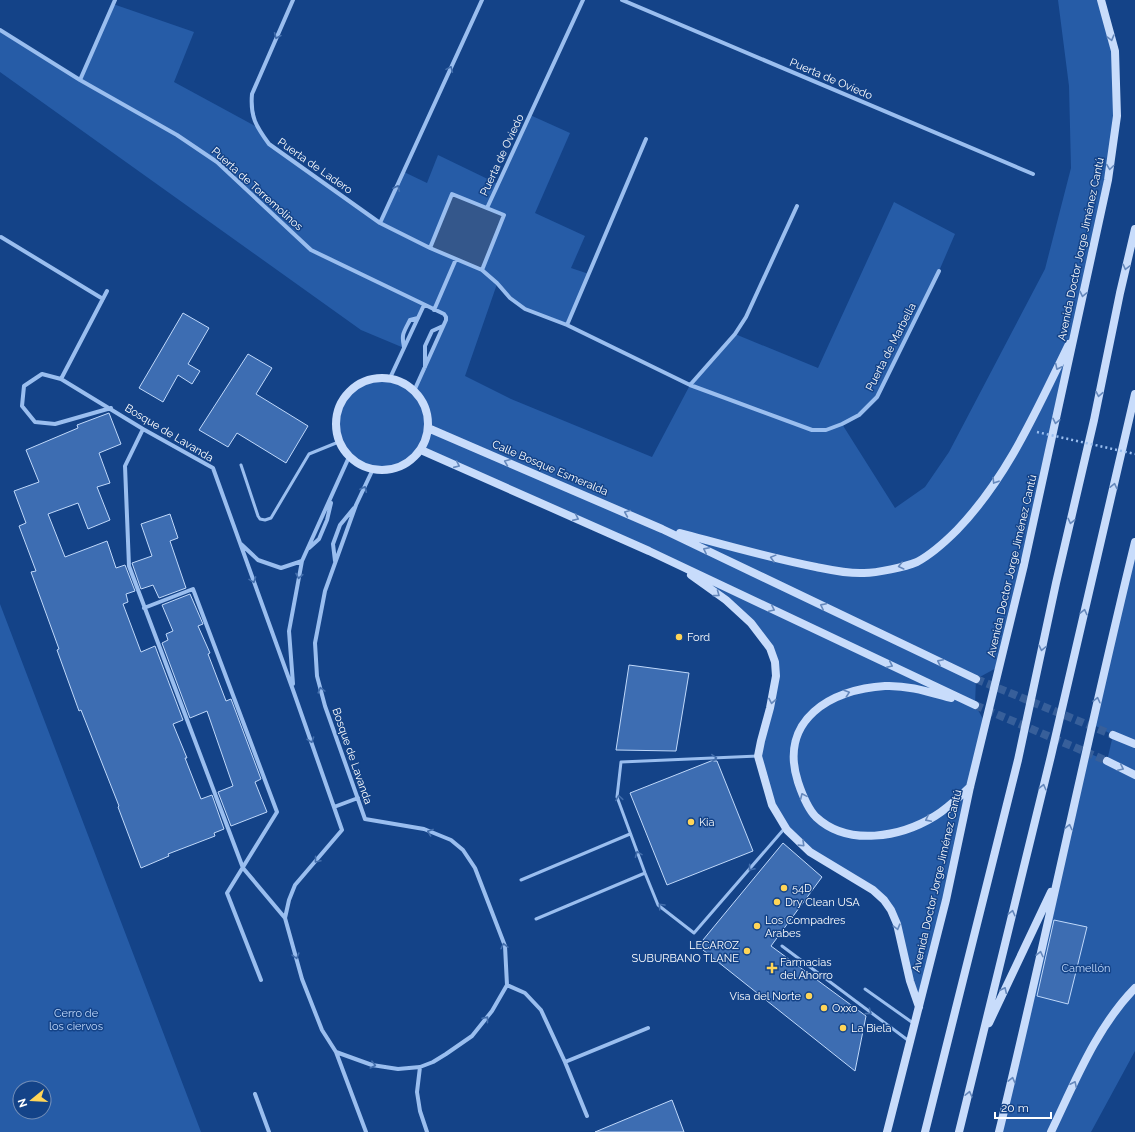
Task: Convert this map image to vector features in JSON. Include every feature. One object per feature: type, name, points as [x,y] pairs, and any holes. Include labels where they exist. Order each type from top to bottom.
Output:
[{"type":"main road","name":"Avenida Doctor Jorge Jiménez Cantú","points":[[887,1132],[946,900],[970,787],[1024,565],[1108,180],[1117,116],[1115,51],[1102,0]]},
{"type":"main road","points":[[925,1132],[1018,760],[1135,229]]},
{"type":"main road","points":[[662,529],[791,562],[849,573],[865,573],[917,562],[934,551],[949,538],[984,499],[1023,438],[1075,332]]},
{"type":"main road","points":[[375,378],[390,378],[403,382],[414,390],[423,401],[428,414],[428,428],[421,450],[404,465],[389,470],[373,469],[349,457],[338,433],[337,418],[341,404],[350,391],[362,382],[375,378]]},
{"type":"main road","points":[[959,1132],[1051,756],[1135,394]]},
{"type":"main road","name":"Calle Bosque Esmeralda","points":[[428,428],[662,529]]},
{"type":"main road","points":[[421,450],[648,551],[971,703],[911,688],[886,686],[856,690],[837,696],[821,705],[810,714],[801,727],[796,741],[793,759],[796,776],[806,803],[816,816],[829,826],[842,832],[865,836],[893,833],[920,824],[935,816],[949,807],[970,787]]},
{"type":"main road","points":[[662,529],[976,679]]},
{"type":"main road","points":[[999,1132],[1108,651],[1135,542]]},
{"type":"main road","points":[[648,551],[698,580],[726,600],[751,623],[770,648],[775,662],[776,676],[758,756],[772,805],[785,828],[810,852],[872,890],[884,900],[892,910],[897,924],[910,981],[919,1007]]},
{"type":"main road","points":[[1113,735],[1135,744]]},
{"type":"main road","points":[[1107,762],[1135,775]]},
{"type":"main road","points":[[982,1038],[1058,877]]},
{"type":"main road","points":[[1051,1132],[1096,1039],[1122,1001],[1135,988]]},
{"type":"street","points":[[80,80],[115,0]]},
{"type":"street","name":"Puerta de Ladero","points":[[292,0],[252,94],[251,108],[257,127],[269,144],[380,223],[456,259]]},
{"type":"street","points":[[380,223],[482,0]]},
{"type":"street","name":"Puerta de Oviedo","points":[[487,208],[584,0]]},
{"type":"street","name":"Puerta de Oviedo","points":[[622,0],[1033,174]]},
{"type":"street","name":"Puerta de Torremolinos","points":[[0,30],[80,80],[177,135],[216,162],[311,250],[434,310]]},
{"type":"street","points":[[567,325],[646,139]]},
{"type":"street","points":[[430,248],[452,194],[504,215],[482,270]]},
{"type":"street","points":[[690,385],[735,334],[746,317],[797,206]]},
{"type":"street","points":[[1,237],[104,299]]},
{"type":"street","points":[[414,390],[425,368],[446,317],[444,314],[434,310],[456,259]]},
{"type":"street","name":"Puerta de Marbella","points":[[456,259],[482,270],[497,283],[510,298],[525,309],[567,325],[690,385],[812,430],[826,430],[842,424],[859,414],[877,397],[939,271]]},
{"type":"street","points":[[62,378],[107,291]]},
{"type":"street","points":[[390,378],[424,305]]},
{"type":"street","points":[[425,368],[425,346],[432,331],[443,326]]},
{"type":"street","name":"Bosque de Lavanda","points":[[111,408],[55,424],[35,422],[22,406],[24,386],[42,374],[62,378],[111,408],[143,429],[213,468],[342,830],[295,885],[289,900],[285,918],[302,979],[322,1030],[336,1052],[366,1132]]},
{"type":"street","points":[[143,429],[125,466],[129,566],[243,868],[285,918]]},
{"type":"street","name":"Bosque de Lavanda","points":[[293,690],[289,631],[302,561],[349,457]]},
{"type":"street","name":"Bosque de Lavanda","points":[[373,469],[356,506],[325,590],[315,643],[317,676],[325,706],[365,819],[424,829],[451,840],[463,850],[475,868],[505,946],[507,985]]},
{"type":"street","name":"Bosque de Lavanda","points":[[335,564],[334,544],[340,525],[356,506]]},
{"type":"street","name":"Bosque de Lavanda","points":[[239,543],[258,560],[281,568],[302,561]]},
{"type":"street","points":[[144,608],[193,589],[277,812],[227,893],[261,980]]},
{"type":"street","points":[[334,807],[358,798]]},
{"type":"street","points":[[336,1052],[372,1065],[398,1070],[420,1067],[434,1062],[472,1036],[492,1011],[507,985],[525,993],[541,1010],[565,1062],[587,1116]]},
{"type":"street","points":[[565,1062],[648,1028]]},
{"type":"street","points":[[420,1067],[417,1092],[420,1111],[427,1132]]},
{"type":"street","points":[[255,1094],[269,1132]]},
{"type":"lane","points":[[241,465],[258,516],[260,519],[268,520],[271,518],[309,454],[341,441]]},
{"type":"lane","points":[[758,756],[621,762],[617,797],[658,905],[694,934],[785,828]]},
{"type":"lane","points":[[521,880],[630,834]]},
{"type":"lane","points":[[536,919],[645,874]]},
{"type":"lane","points":[[782,946],[910,1042]]},
{"type":"lane","points":[[865,989],[915,1024]]},
{"type":"path","points":[[1037,432],[1135,454]]},
{"type":"green space","points":[[1058,0],[1101,0],[1115,51],[1117,116],[1108,180],[1000,666],[976,679],[975,705],[986,724],[919,1007],[897,924],[884,900],[842,872],[787,830],[772,805],[758,756],[775,662],[761,635],[698,580],[649,551],[421,450],[405,464],[400,467],[390,469],[369,467],[350,458],[341,442],[338,430],[338,417],[341,406],[347,396],[355,387],[365,381],[377,378],[390,378],[397,380],[403,382],[414,390],[446,317],[423,305],[418,318],[410,320],[405,330],[404,348],[361,330],[0,72],[0,30],[80,80],[113,4],[194,32],[174,82],[257,127],[269,144],[380,223],[404,172],[427,183],[438,155],[498,184],[530,115],[570,133],[535,213],[585,236],[571,268],[589,274],[567,325],[525,309],[497,284],[465,376],[511,399],[652,457],[690,385],[735,334],[818,368],[894,202],[955,234],[939,271],[877,397],[859,415],[842,424],[895,508],[925,487],[949,452],[1045,269],[1071,168],[1069,86]]},
{"type":"green space","name":"Camellón","points":[[1135,542],[1135,1051],[1091,1132],[998,1132],[1086,752],[1107,761],[1113,735],[1092,724]]},
{"type":"green space","name":"Cerro de los ciervos","points":[[0,604],[201,1132],[0,1132]]},
{"type":"shaded area","points":[[452,194],[504,215],[482,270],[430,248]]},
{"type":"building","points":[[183,313],[209,328],[188,364],[200,371],[192,384],[178,375],[163,402],[139,388]]},
{"type":"building","points":[[248,354],[272,368],[256,394],[308,426],[286,463],[237,433],[228,447],[199,430]]},
{"type":"building","points":[[109,413],[121,444],[99,453],[110,483],[97,487],[110,520],[88,529],[78,503],[48,514],[65,557],[107,541],[116,568],[125,565],[135,591],[126,594],[128,602],[123,604],[141,652],[155,646],[183,720],[173,724],[187,758],[185,758],[201,799],[212,795],[224,829],[214,833],[215,836],[168,854],[169,856],[141,868],[118,807],[119,806],[81,710],[79,711],[57,650],[59,649],[31,572],[36,571],[19,526],[26,523],[14,491],[39,482],[26,450],[78,428],[77,425]]},
{"type":"building","points":[[170,514],[178,538],[170,541],[186,588],[159,598],[153,585],[141,589],[132,563],[152,556],[141,524]]},
{"type":"building","points":[[190,594],[203,624],[198,626],[210,653],[208,654],[226,701],[231,699],[261,779],[255,782],[267,812],[231,826],[218,792],[233,786],[207,711],[190,718],[162,643],[168,640],[166,634],[173,631],[162,605]]},
{"type":"building","points":[[629,665],[689,673],[676,751],[616,750]]},
{"type":"building","name":"Kia","points":[[711,761],[717,761],[753,851],[667,885],[630,793]]},
{"type":"building","points":[[783,843],[822,877],[771,946],[866,1016],[855,1071],[698,946]]},
{"type":"building","points":[[1054,920],[1087,927],[1068,1004],[1037,996]]},
{"type":"building","points":[[672,1100],[684,1132],[595,1132]]},
{"type":"tunnel","points":[[976,679],[1113,735]]},
{"type":"tunnel","points":[[975,705],[1107,761]]},
{"type":"place","name":"Ford","points":[[679,637]]},
{"type":"place","name":"Kia","points":[[691,822]]},
{"type":"place","name":"54D","points":[[784,888]]},
{"type":"place","name":"Dry Clean USA","points":[[777,902]]},
{"type":"place","name":"Los Compadres Arabes","points":[[757,926]]},
{"type":"place","name":"LECAROZ SUBURBANO TLANE","points":[[747,951]]},
{"type":"place","name":"Farmacias del Ahorro","points":[[772,968]]},
{"type":"place","name":"Visa del Norte","points":[[809,996]]},
{"type":"place","name":"Oxxo","points":[[824,1008]]},
{"type":"place","name":"La Biela","points":[[843,1028]]}]
